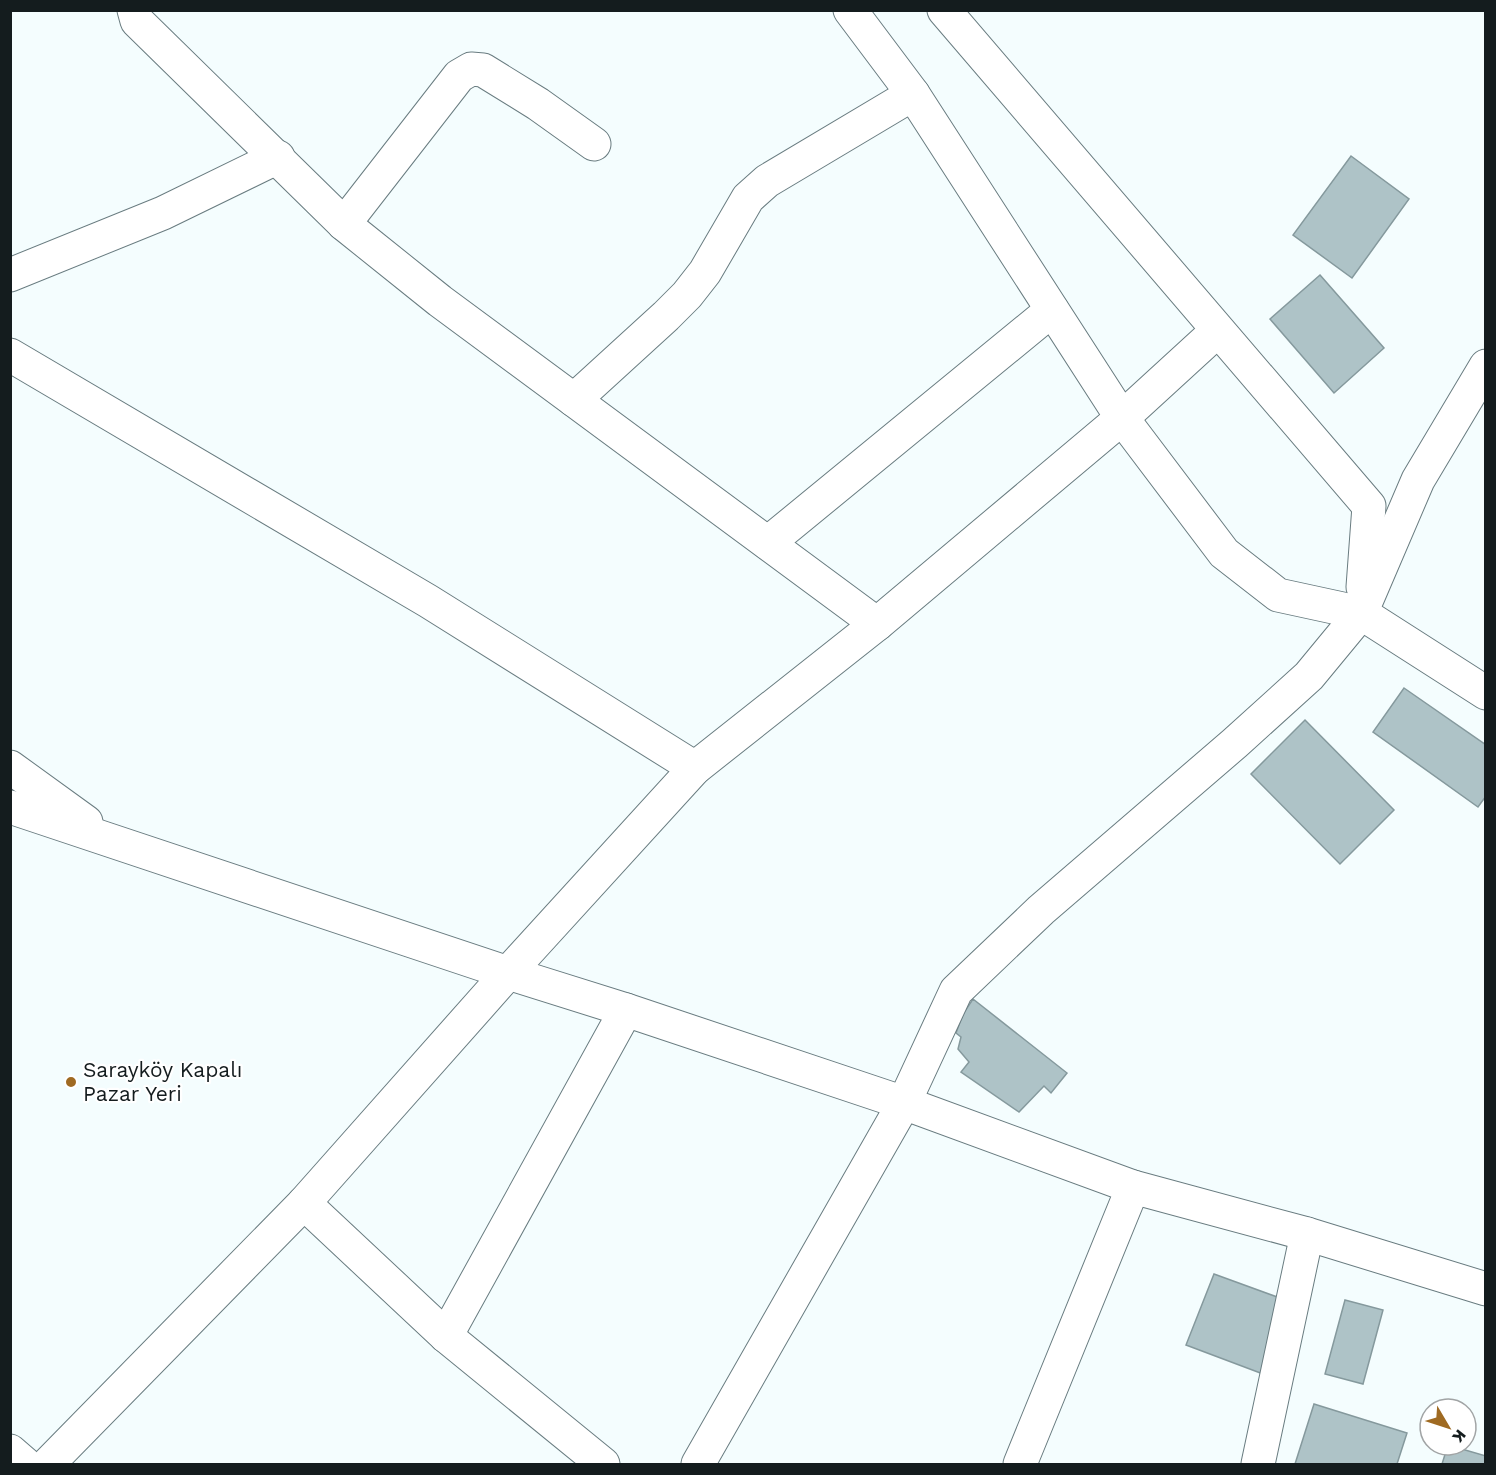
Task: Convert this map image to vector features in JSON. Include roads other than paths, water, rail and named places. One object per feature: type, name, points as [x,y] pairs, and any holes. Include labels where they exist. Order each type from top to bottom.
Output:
[{"type":"street","points":[[134,10],[137,21],[344,224],[440,301],[877,624]]},
{"type":"street","points":[[850,10],[913,94],[1122,418],[1224,553],[1278,595],[1361,613],[1485,693]]},
{"type":"street","points":[[944,10],[1369,506],[1361,613]]},
{"type":"street","points":[[344,224],[459,76],[471,69],[483,70],[594,144]]},
{"type":"street","points":[[574,400],[687,295],[705,272],[748,198],[767,181],[913,94]]},
{"type":"street","points":[[10,275],[163,213],[278,157]]},
{"type":"street","points":[[768,543],[1052,310]]},
{"type":"street","points":[[48,1464],[304,1203],[508,973],[695,768],[877,624],[1122,418],[1217,331]]},
{"type":"street","points":[[10,355],[428,601],[695,768]]},
{"type":"street","points":[[698,1464],[904,1102],[956,991],[1041,910],[1309,676],[1361,613],[1418,480],[1485,366]]},
{"type":"street","points":[[10,767],[112,840]]},
{"type":"street","points":[[10,807],[904,1102],[1133,1187],[1307,1234],[1485,1289]]},
{"type":"street","points":[[446,1336],[626,1010]]},
{"type":"street","points":[[1020,1464],[1133,1187]]},
{"type":"street","points":[[304,1203],[446,1336],[603,1464]]},
{"type":"street","points":[[1258,1464],[1307,1234]]},
{"type":"street","points":[[10,1451],[25,1464]]},
{"type":"place","name":"Sarayköy Kapalı Pazar Yeri","points":[[71,1082]]}]
